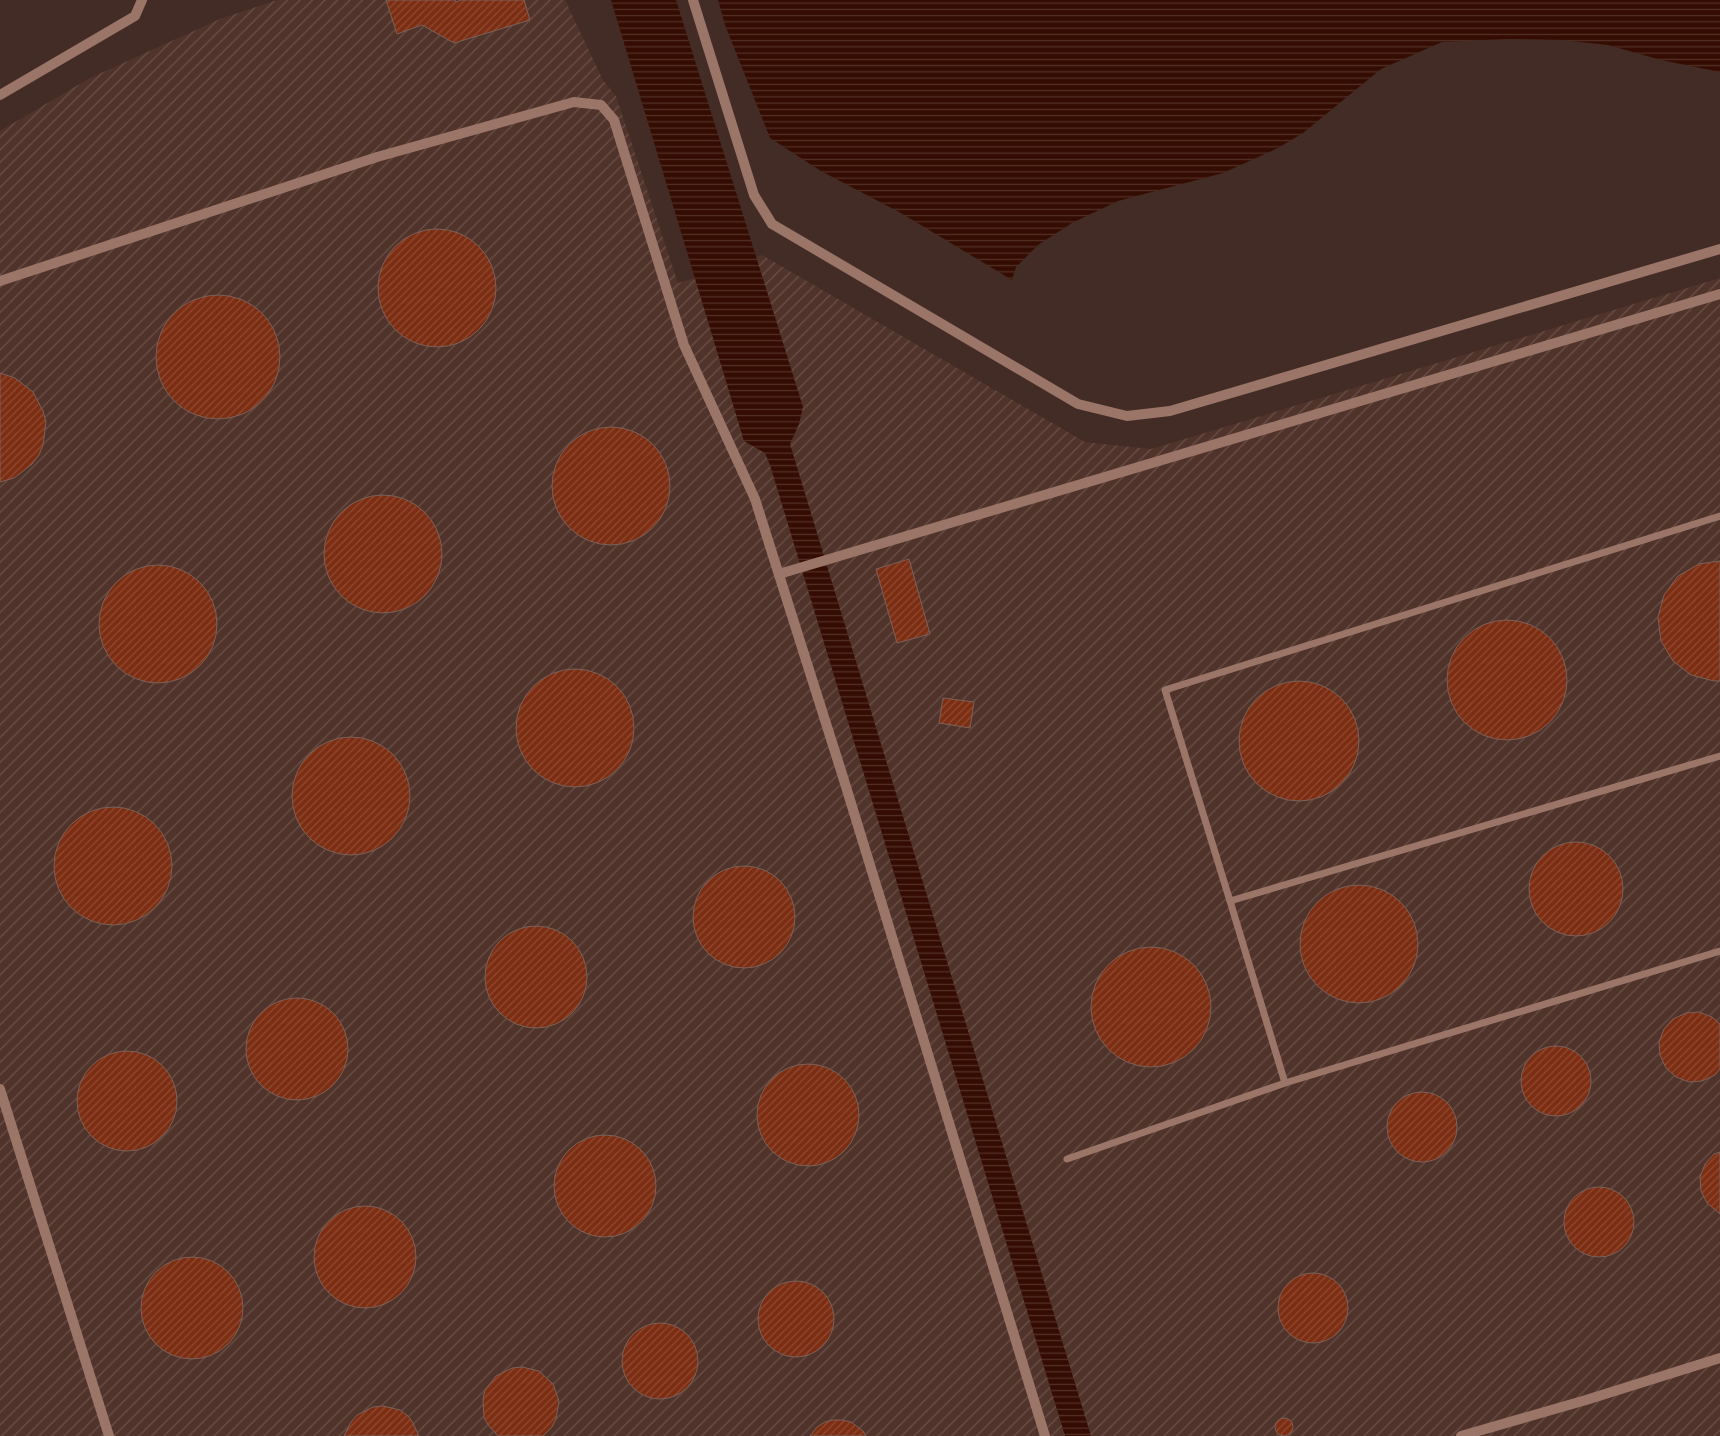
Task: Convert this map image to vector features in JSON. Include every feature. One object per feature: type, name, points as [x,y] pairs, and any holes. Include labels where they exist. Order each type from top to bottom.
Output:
[{"type":"street","points":[[0,96],[135,16],[142,0]]},
{"type":"street","points":[[693,0],[754,195],[772,224],[1078,404],[1127,416],[1170,411],[1720,248]]},
{"type":"street","points":[[0,281],[377,157],[574,102],[601,105],[614,120],[684,345],[755,499],[846,786],[1045,1436]]},
{"type":"street","points":[[779,574],[1720,294]]},
{"type":"street","points":[[0,1089],[109,1436]]},
{"type":"street","points":[[1461,1436],[1586,1400],[1720,1358]]},
{"type":"lane","points":[[1285,1083],[1165,690],[1720,516]]},
{"type":"lane","points":[[1230,902],[1720,756]]},
{"type":"lane","points":[[1067,1159],[1285,1083],[1720,951]]},
{"type":"shaded area","points":[[277,0],[565,0],[603,80],[616,96],[678,283],[762,255],[1085,442],[1151,449],[1720,278],[1720,1436],[0,1436],[0,131],[90,78],[220,19]]},
{"type":"shaded area","points":[[611,0],[676,0],[803,407],[799,424],[790,444],[1091,1436],[1065,1436],[770,465],[765,453],[744,441]]},
{"type":"shaded area","points":[[718,0],[1720,0],[1720,72],[1661,60],[1608,45],[1561,40],[1507,39],[1442,42],[1381,69],[1303,133],[1278,148],[1223,173],[1118,201],[1072,223],[1038,245],[1016,267],[1012,280],[901,213],[821,171],[770,138],[725,25]]},
{"type":"building","points":[[386,0],[455,0],[456,2],[461,0],[524,0],[530,20],[454,43],[422,25],[397,34]]},
{"type":"building","points":[[437,229],[460,233],[479,246],[492,265],[496,288],[492,311],[479,330],[460,343],[437,347],[414,343],[395,330],[382,311],[378,288],[382,265],[395,246],[414,233]]},
{"type":"building","points":[[218,295],[242,300],[262,313],[275,333],[280,357],[275,381],[262,401],[242,414],[218,419],[194,414],[174,401],[161,381],[156,357],[161,333],[174,313],[194,300]]},
{"type":"building","points":[[0,373],[15,378],[33,392],[43,411],[46,422],[43,445],[39,455],[32,464],[14,478],[0,482]]},
{"type":"building","points":[[611,427],[634,431],[653,444],[666,463],[670,486],[666,509],[653,528],[634,541],[611,545],[588,541],[569,528],[556,509],[552,486],[556,463],[569,444],[588,431]]},
{"type":"building","points":[[383,495],[406,499],[425,512],[438,531],[442,554],[438,577],[425,596],[406,609],[383,613],[360,609],[341,596],[328,577],[324,554],[328,531],[341,512],[360,499]]},
{"type":"building","points":[[909,559],[930,634],[897,643],[876,569]]},
{"type":"building","points":[[1720,561],[1720,681],[1714,681],[1691,675],[1673,661],[1661,641],[1658,617],[1664,595],[1678,576],[1699,564]]},
{"type":"building","points":[[158,565],[181,569],[200,582],[213,601],[217,624],[213,647],[200,666],[181,679],[158,683],[135,679],[116,666],[103,647],[99,624],[103,601],[116,582],[135,569]]},
{"type":"building","points":[[1507,620],[1530,625],[1540,630],[1549,638],[1557,647],[1562,657],[1567,680],[1562,703],[1557,713],[1549,722],[1540,730],[1530,735],[1507,740],[1484,735],[1474,730],[1465,722],[1457,713],[1452,703],[1447,680],[1452,657],[1457,647],[1465,638],[1474,630],[1484,625]]},
{"type":"building","points":[[575,669],[598,673],[617,686],[630,705],[634,728],[630,751],[617,770],[598,783],[575,787],[552,783],[533,770],[520,751],[516,728],[520,705],[533,686],[552,673]]},
{"type":"building","points":[[1299,681],[1322,686],[1341,699],[1354,718],[1359,741],[1354,764],[1341,783],[1322,796],[1299,801],[1276,796],[1257,783],[1244,764],[1239,741],[1244,718],[1257,699],[1276,686]]},
{"type":"building","points":[[943,698],[974,702],[970,728],[939,723]]},
{"type":"building","points":[[351,737],[374,741],[393,754],[406,773],[410,796],[406,819],[393,838],[374,851],[351,855],[328,851],[309,838],[296,819],[292,796],[296,773],[309,754],[328,741]]},
{"type":"building","points":[[113,807],[136,811],[155,824],[168,843],[172,866],[168,889],[155,908],[136,921],[113,925],[90,921],[71,908],[58,889],[54,866],[58,843],[71,824],[90,811]]},
{"type":"building","points":[[1576,842],[1594,846],[1609,856],[1619,871],[1623,889],[1619,907],[1609,922],[1594,932],[1576,936],[1558,932],[1543,922],[1533,907],[1529,889],[1533,871],[1543,856],[1558,846]]},
{"type":"building","points":[[744,866],[764,869],[773,874],[787,888],[792,897],[795,917],[792,937],[787,946],[773,960],[764,965],[744,968],[724,965],[715,960],[701,946],[696,937],[693,917],[696,897],[701,888],[715,874],[724,869]]},
{"type":"building","points":[[1359,885],[1382,889],[1401,902],[1414,921],[1418,944],[1414,967],[1401,986],[1382,999],[1359,1003],[1336,999],[1317,986],[1304,967],[1300,944],[1304,921],[1317,902],[1336,889]]},
{"type":"building","points":[[536,926],[556,929],[565,934],[579,948],[584,957],[587,977],[584,997],[579,1006],[565,1020],[556,1025],[536,1028],[516,1025],[507,1020],[493,1006],[488,997],[485,977],[488,957],[493,948],[507,934],[516,929]]},
{"type":"building","points":[[1151,947],[1174,952],[1184,957],[1193,965],[1201,974],[1206,984],[1211,1007],[1206,1030],[1201,1040],[1193,1049],[1184,1057],[1174,1062],[1151,1067],[1128,1062],[1118,1057],[1109,1049],[1101,1040],[1096,1030],[1091,1007],[1096,984],[1101,974],[1109,965],[1118,957],[1128,952]]},
{"type":"building","points":[[297,998],[317,1001],[326,1006],[340,1020],[345,1029],[348,1049],[345,1069],[340,1078],[326,1092],[317,1097],[297,1100],[277,1097],[268,1092],[254,1078],[249,1069],[246,1049],[249,1029],[254,1020],[268,1006],[277,1001]]},
{"type":"building","points":[[1699,1012],[1712,1017],[1720,1024],[1720,1069],[1715,1075],[1702,1081],[1689,1082],[1676,1077],[1666,1068],[1660,1055],[1659,1042],[1664,1029],[1673,1019],[1686,1013]]},
{"type":"building","points":[[1556,1046],[1575,1052],[1585,1062],[1591,1081],[1585,1100],[1575,1110],[1556,1116],[1537,1110],[1527,1100],[1521,1081],[1527,1062],[1537,1052]]},
{"type":"building","points":[[127,1051],[137,1052],[155,1059],[169,1073],[176,1091],[176,1111],[169,1129],[155,1143],[137,1150],[127,1151],[117,1150],[99,1143],[85,1129],[78,1111],[77,1101],[78,1091],[85,1073],[99,1059],[117,1052]]},
{"type":"building","points":[[808,1064],[828,1067],[837,1072],[851,1086],[856,1095],[859,1115],[856,1135],[851,1144],[837,1158],[828,1163],[808,1166],[788,1163],[779,1158],[765,1144],[760,1135],[757,1115],[760,1095],[765,1086],[779,1072],[788,1067]]},
{"type":"building","points":[[1422,1092],[1441,1098],[1451,1108],[1457,1127],[1451,1146],[1441,1156],[1422,1162],[1403,1156],[1393,1146],[1387,1127],[1393,1108],[1403,1098]]},
{"type":"building","points":[[605,1135],[625,1138],[634,1143],[648,1157],[653,1166],[656,1186],[653,1206],[648,1215],[634,1229],[625,1234],[605,1237],[585,1234],[576,1229],[562,1215],[557,1206],[554,1186],[557,1166],[562,1157],[576,1143],[585,1138]]},
{"type":"building","points":[[1720,1152],[1720,1214],[1707,1203],[1701,1191],[1700,1177],[1705,1164],[1714,1154]]},
{"type":"building","points":[[1599,1187],[1618,1193],[1628,1203],[1634,1222],[1628,1241],[1618,1251],[1599,1257],[1580,1251],[1570,1241],[1564,1222],[1570,1203],[1580,1193]]},
{"type":"building","points":[[365,1206],[385,1209],[394,1214],[408,1228],[413,1237],[416,1257],[413,1277],[408,1286],[394,1300],[385,1305],[365,1308],[345,1305],[336,1300],[322,1286],[317,1277],[314,1257],[317,1237],[322,1228],[336,1214],[345,1209]]},
{"type":"building","points":[[192,1257],[212,1260],[221,1265],[235,1279],[240,1288],[243,1308],[240,1328],[235,1337],[221,1351],[212,1356],[192,1359],[172,1356],[163,1351],[149,1337],[144,1328],[141,1308],[144,1288],[149,1279],[163,1265],[172,1260]]},
{"type":"building","points":[[1313,1273],[1332,1279],[1342,1289],[1348,1308],[1342,1327],[1332,1337],[1313,1343],[1294,1337],[1284,1327],[1278,1308],[1284,1289],[1294,1279]]},
{"type":"building","points":[[796,1281],[811,1284],[823,1292],[831,1304],[834,1319],[831,1334],[823,1346],[811,1354],[796,1357],[781,1354],[769,1346],[761,1334],[758,1319],[761,1304],[769,1292],[781,1284]]},
{"type":"building","points":[[660,1323],[675,1326],[687,1334],[695,1346],[698,1361],[695,1376],[687,1388],[675,1396],[660,1399],[645,1396],[633,1388],[625,1376],[622,1361],[625,1346],[633,1334],[645,1326]]},
{"type":"building","points":[[522,1367],[539,1371],[553,1384],[559,1401],[556,1419],[552,1427],[543,1436],[498,1436],[484,1418],[483,1399],[485,1390],[496,1376],[512,1368]]},
{"type":"building","points":[[383,1406],[400,1410],[408,1416],[419,1436],[344,1436],[357,1415],[373,1407]]},
{"type":"building","points":[[1284,1418],[1290,1421],[1293,1427],[1290,1433],[1284,1436],[1278,1433],[1275,1427],[1278,1421]]},
{"type":"building","points":[[833,1420],[851,1422],[863,1431],[866,1436],[810,1436],[817,1427]]}]
